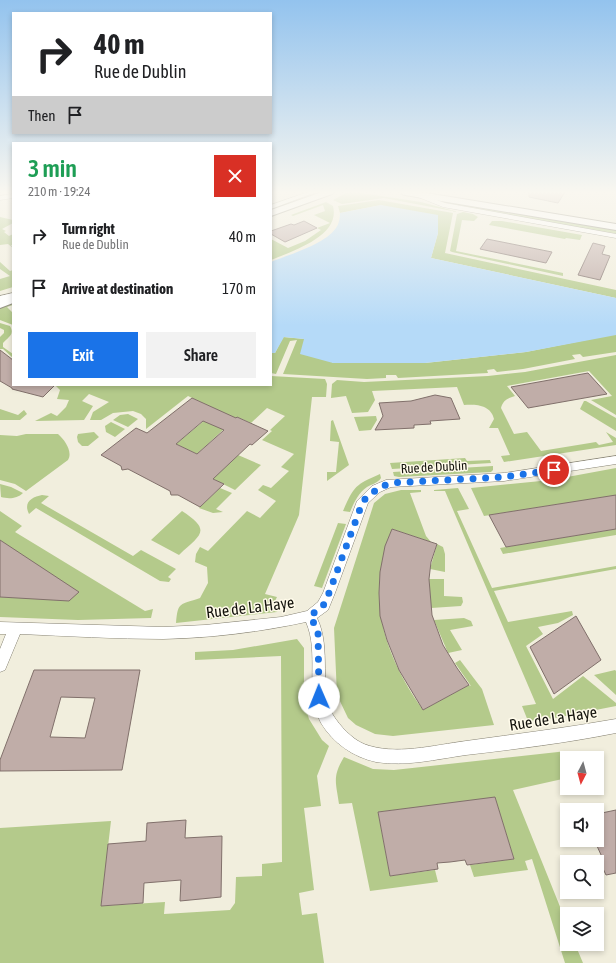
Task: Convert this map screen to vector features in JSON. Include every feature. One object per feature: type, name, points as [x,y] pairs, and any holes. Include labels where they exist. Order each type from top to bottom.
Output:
[{"type":"street","points":[[0,295],[12,290]]},
{"type":"street","points":[[0,299],[12,295]]},
{"type":"street","points":[[0,304],[12,299]]},
{"type":"street","name":"Rue de Dublin","points":[[310,616],[323,606],[363,501],[376,489],[390,483],[504,477],[616,460]]},
{"type":"street","name":"Rue de La Haye","points":[[0,628],[163,633],[205,631],[289,621],[310,616],[318,631],[319,697],[326,717],[343,738],[363,751],[394,757],[566,736],[616,726]]},
{"type":"street","points":[[0,666],[15,629]]},
{"type":"green space","points":[[0,237],[12,237],[12,247],[8,244],[0,245]]},
{"type":"green space","points":[[311,237],[318,237],[302,247],[272,260],[272,240],[288,248]]},
{"type":"green space","points":[[437,237],[448,237],[445,253],[616,290],[616,298],[431,258]]},
{"type":"green space","points":[[453,237],[459,237],[456,251],[563,273],[563,276],[452,252],[450,251]]},
{"type":"green space","points":[[554,237],[581,237],[580,240]]},
{"type":"green space","points":[[0,262],[10,271],[12,270],[12,287],[0,291],[0,279],[10,276],[0,269]]},
{"type":"green space","points":[[12,303],[12,305],[7,307],[12,312],[12,325],[0,320],[0,308]]},
{"type":"green space","points":[[0,323],[10,326],[12,332],[3,343],[3,347],[12,353],[12,357],[3,349],[0,349],[0,337],[4,333],[4,330],[0,328]]},
{"type":"green space","points":[[616,335],[616,352],[583,357],[580,354],[572,355],[575,359],[523,369],[497,372],[494,369],[487,370],[488,373],[398,378],[396,375],[386,375],[386,378],[367,379],[283,374],[297,340],[290,341],[276,374],[272,373],[272,353],[275,353],[283,337],[305,339],[333,363],[425,363],[526,352]]},
{"type":"green space","points":[[616,355],[616,415],[591,400],[612,396],[589,371],[507,386],[515,396],[506,400],[501,408],[514,434],[527,432],[541,451],[596,442],[599,445],[613,442],[606,432],[616,438],[616,445],[504,462],[501,456],[510,455],[498,428],[489,428],[494,419],[492,414],[482,406],[464,405],[457,387],[372,391],[375,400],[368,412],[352,413],[346,396],[331,398],[332,384],[337,380],[364,382],[488,376],[525,372]]},
{"type":"green space","points":[[272,376],[325,379],[327,384],[326,397],[312,397],[299,515],[265,594],[277,597],[275,601],[281,603],[277,612],[176,623],[179,607],[184,603],[200,598],[208,583],[207,567],[195,562],[196,554],[200,547],[208,551],[247,511],[260,518],[276,501],[258,490],[263,485],[271,488],[289,471],[281,467],[294,454],[262,440],[285,416],[267,408],[251,423],[237,417],[197,454],[176,444],[217,410],[188,396],[146,429],[146,419],[141,414],[133,411],[113,413],[101,420],[90,420],[93,412],[109,402],[89,394],[82,401],[93,406],[84,420],[35,421],[51,413],[57,416],[66,407],[69,400],[57,399],[60,390],[56,386],[272,386]]},
{"type":"green space","points":[[584,401],[616,418],[616,431],[580,409]]},
{"type":"green space","points":[[0,409],[18,415],[24,410],[27,414],[20,420],[0,420]]},
{"type":"green space","points":[[128,414],[138,419],[128,427],[113,420],[120,415]]},
{"type":"green space","points":[[376,416],[377,420],[371,430],[359,431],[354,417]]},
{"type":"green space","points":[[333,420],[349,465],[327,481],[327,472],[336,472],[339,442],[330,441],[331,421]]},
{"type":"green space","points":[[111,422],[125,429],[115,437],[106,432],[105,426]]},
{"type":"green space","points":[[94,432],[99,437],[88,446],[82,446],[78,442],[78,434]]},
{"type":"green space","points":[[26,434],[58,434],[66,443],[70,453],[68,460],[26,491],[15,484],[0,480],[0,435],[17,436]]},
{"type":"green space","points":[[238,455],[261,465],[235,490],[201,473],[224,468]]},
{"type":"green space","points":[[465,458],[467,461],[490,460],[491,463],[392,469],[390,463]]},
{"type":"green space","points":[[493,466],[493,470],[491,472],[399,477],[394,476],[393,472]]},
{"type":"green space","points":[[616,468],[616,495],[596,527],[599,532],[616,529],[616,535],[503,554],[500,548],[579,535],[559,504],[484,516],[471,488],[551,480]]},
{"type":"green space","points":[[380,474],[380,480],[364,489],[350,512],[343,511],[356,487]]},
{"type":"green space","points":[[0,484],[11,487],[23,493],[12,498],[1,497]]},
{"type":"green space","points":[[220,488],[232,493],[216,509],[223,512],[213,513],[199,508]]},
{"type":"green space","points":[[458,488],[469,509],[457,511],[492,588],[616,566],[616,569],[494,591],[508,622],[572,611],[573,615],[558,623],[538,627],[543,634],[526,646],[553,699],[583,676],[616,703],[616,706],[555,718],[528,721],[522,706],[536,704],[445,491],[434,491]]},
{"type":"green space","points":[[401,490],[421,490],[421,492],[410,493],[426,536],[431,542],[392,529],[384,554],[380,578],[379,601],[382,623],[388,645],[397,667],[423,710],[469,685],[471,686],[455,663],[460,660],[482,689],[494,725],[393,736],[375,734],[356,725],[348,718],[337,695],[334,628],[374,503],[385,494]]},
{"type":"green space","points":[[42,495],[49,496],[41,503],[133,556],[141,550],[176,569],[168,577],[171,579],[169,582],[160,581],[36,508],[29,514],[27,510],[28,503],[35,497]]},
{"type":"green space","points":[[0,511],[22,526],[15,532],[145,611],[153,609],[151,618],[78,620],[0,617]]},
{"type":"green space","points":[[182,511],[198,524],[200,533],[197,538],[179,555],[151,540]]},
{"type":"green space","points":[[338,523],[346,524],[322,588],[314,586]]},
{"type":"green space","points":[[437,544],[443,547],[445,554],[445,572],[430,569]]},
{"type":"green space","points":[[429,579],[444,579],[444,596],[462,597],[463,602],[461,606],[431,608]]},
{"type":"green space","points":[[464,618],[471,621],[473,626],[450,630],[462,650],[448,653],[434,620]]},
{"type":"green space","points":[[297,639],[304,648],[304,702],[309,719],[322,740],[329,746],[317,776],[321,806],[304,808],[314,890],[299,893],[302,915],[317,913],[324,963],[0,963],[0,828],[111,821],[101,906],[165,902],[164,914],[230,910],[235,903],[236,877],[262,876],[262,864],[282,862],[281,656],[195,660],[195,652],[233,650]]},
{"type":"green space","points":[[616,671],[616,695],[594,675]]},
{"type":"green space","points":[[560,752],[560,780],[513,790],[560,907],[560,947],[532,859],[525,861],[528,870],[474,877],[470,865],[514,859],[495,798],[378,812],[390,876],[435,870],[438,882],[370,891],[352,803],[339,804],[336,775],[344,757],[373,769],[394,770]]},
{"type":"green space","points":[[561,951],[578,951],[583,963],[565,963]]},
{"type":"water","points":[[326,237],[437,237],[431,258],[616,298],[616,335],[526,352],[425,363],[333,363],[300,354],[304,339],[284,337],[275,353],[272,353],[272,262],[306,248]]},
{"type":"building","points":[[276,237],[297,237],[285,242]]},
{"type":"building","points":[[487,239],[552,252],[546,263],[480,249]]},
{"type":"building","points":[[593,243],[605,246],[602,254],[610,256],[600,280],[578,275]]},
{"type":"building","points":[[0,350],[12,359],[12,386],[54,386],[43,397],[12,389],[0,381]]},
{"type":"building","points":[[588,373],[607,394],[528,408],[511,387]]},
{"type":"building","points":[[435,395],[451,398],[460,419],[430,421],[431,424],[414,425],[414,428],[375,430],[383,416],[379,403],[411,401]]},
{"type":"building","points":[[192,398],[268,431],[252,445],[250,444],[213,479],[224,484],[200,507],[178,495],[171,495],[170,491],[128,469],[122,470],[121,466],[101,455],[136,428],[147,433]],"holes":[[[203,421],[224,430],[197,454],[176,444]]]},
{"type":"building","points":[[616,495],[616,529],[506,547],[489,515]]},
{"type":"building","points":[[392,529],[437,544],[431,562],[429,579],[432,615],[443,645],[469,685],[423,710],[399,670],[387,640],[380,616],[380,572],[385,546]]},
{"type":"building","points":[[0,540],[79,592],[69,601],[0,597]]},
{"type":"building","points":[[576,616],[601,660],[554,694],[530,647]]},
{"type":"building","points":[[34,670],[140,670],[122,770],[0,771],[0,760]],"holes":[[[61,697],[95,698],[85,738],[50,737]]]},
{"type":"building","points":[[495,797],[514,859],[467,865],[465,860],[437,863],[438,869],[390,876],[378,812]]},
{"type":"building","points":[[616,810],[616,873],[606,875],[604,871],[604,855],[601,855],[597,847],[604,847],[604,813]]},
{"type":"building","points":[[186,820],[185,838],[222,836],[221,897],[180,901],[181,880],[144,883],[143,903],[101,906],[108,844],[146,841],[147,823]]},
{"type":"route","points":[[319,697],[318,631],[310,616],[323,606],[363,501],[369,495],[376,489],[390,483],[504,477],[554,470]]}]
